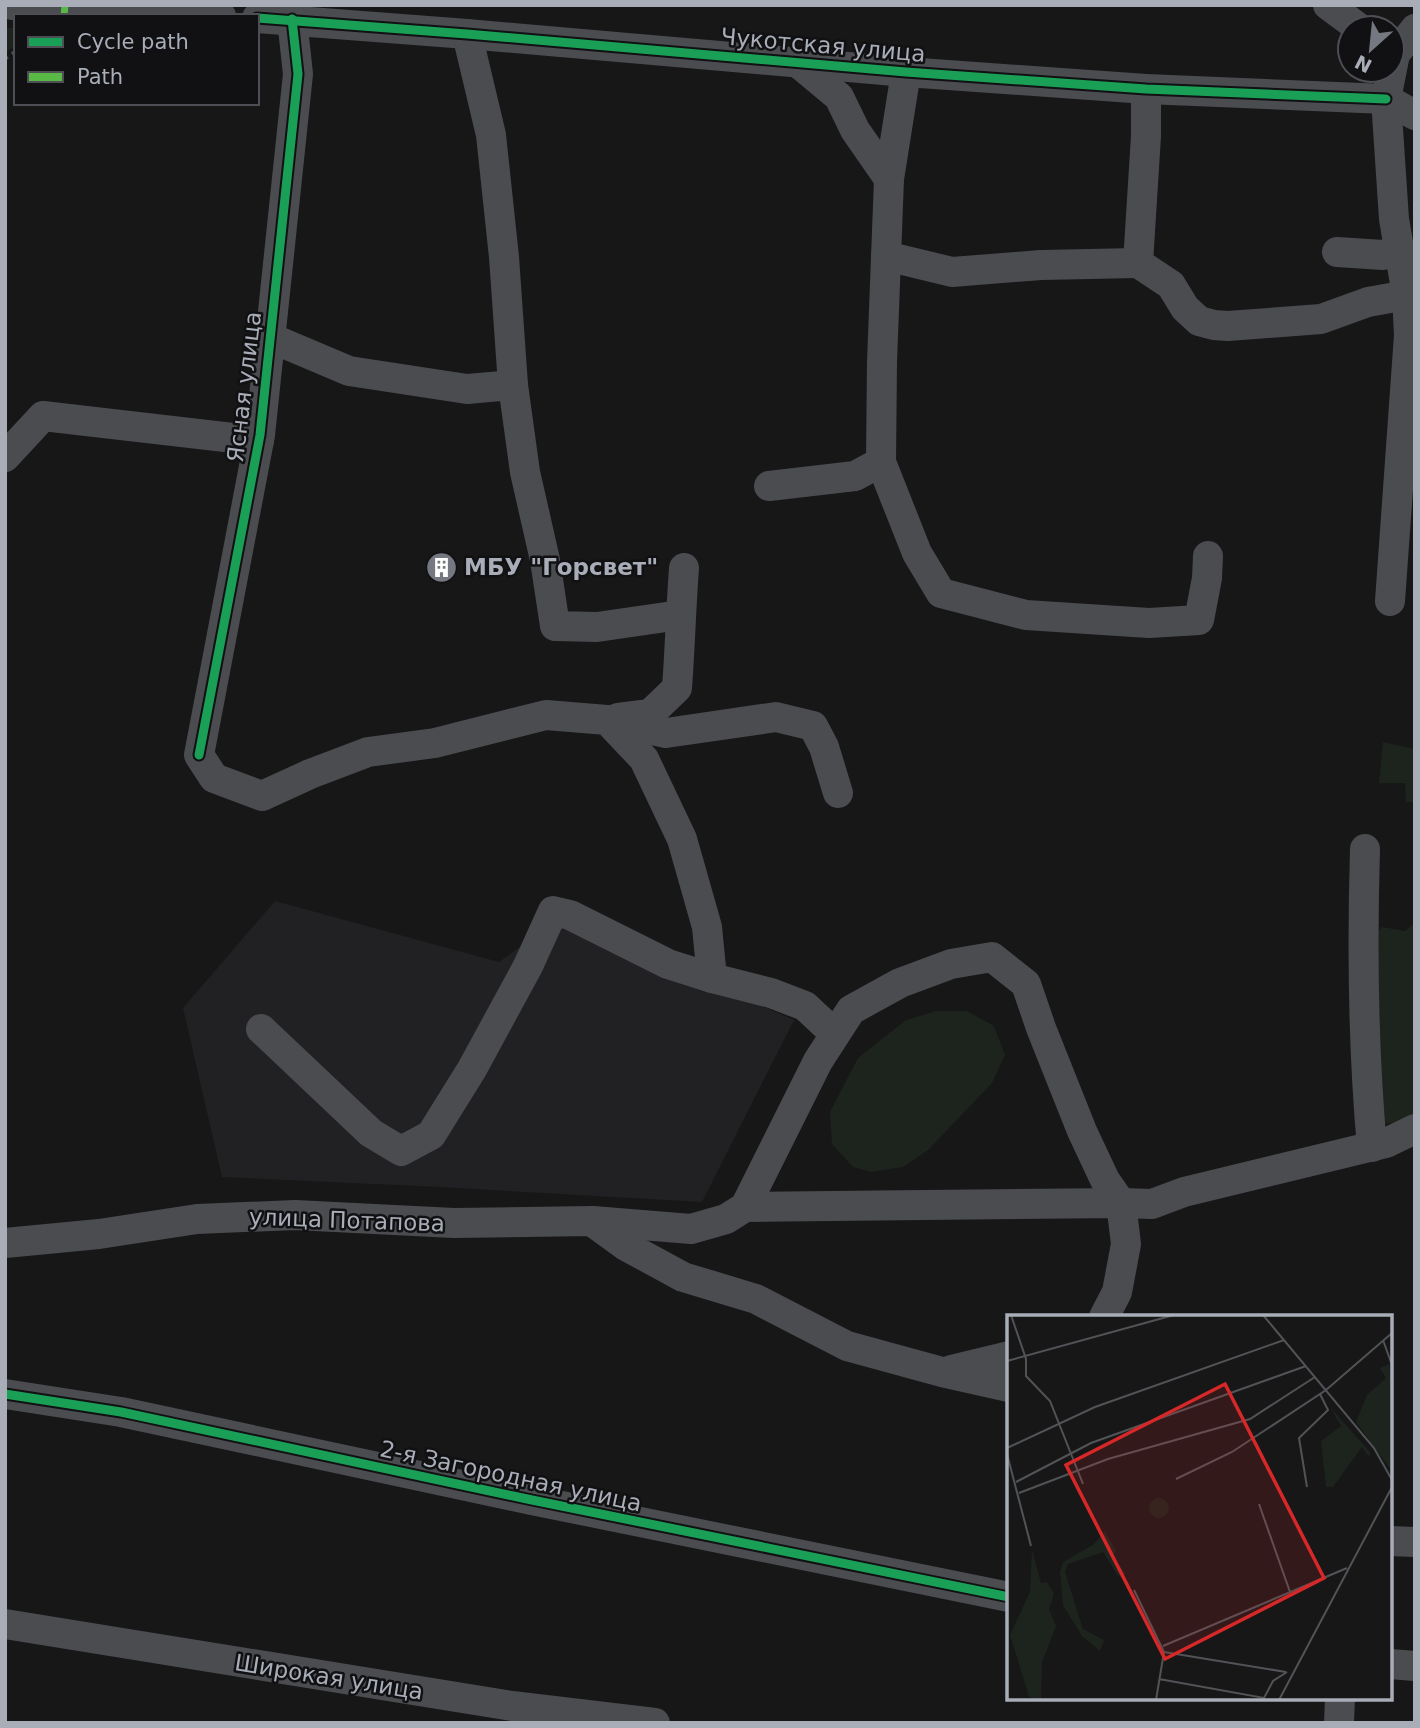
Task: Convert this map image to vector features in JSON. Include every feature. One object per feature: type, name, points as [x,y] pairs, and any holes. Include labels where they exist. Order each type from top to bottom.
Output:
[{"type":"street","points":[[12,5],[167,9],[206,14]]},
{"type":"street","name":"Чукотская улица","points":[[259,18],[906,72],[1146,89],[1386,99]]},
{"type":"street","name":"Ясная улица","points":[[292,19],[298,74],[258,441],[199,755],[215,778],[262,796],[368,752],[435,743],[546,715],[607,720]]},
{"type":"street","points":[[467,34],[491,135],[504,257],[513,385],[525,472],[545,560],[555,626],[597,627],[680,615]]},
{"type":"street","points":[[797,62],[839,97],[855,130],[889,178]]},
{"type":"street","points":[[906,72],[889,178],[881,362],[881,463],[917,552],[941,593],[1026,615],[1149,623],[1199,621],[1208,556]]},
{"type":"street","points":[[1389,84],[1386,99],[1394,219],[1407,295],[1409,335],[1390,601]]},
{"type":"street","points":[[1138,263],[1146,136],[1146,89]]},
{"type":"street","points":[[1386,99],[1415,115]]},
{"type":"street","points":[[1337,252],[1383,255],[1399,250]]},
{"type":"street","points":[[886,256],[952,272],[1041,265],[1138,263],[1171,285],[1185,308],[1199,321],[1221,326],[1321,319],[1368,302],[1407,295]]},
{"type":"street","points":[[271,338],[349,371],[467,389],[513,385]]},
{"type":"street","points":[[5,457],[43,416],[258,441]]},
{"type":"street","points":[[769,486],[855,475],[881,463]]},
{"type":"street","points":[[607,720],[649,714],[677,688],[684,568]]},
{"type":"street","points":[[607,720],[666,733],[776,717],[813,726],[824,747],[838,793]]},
{"type":"street","points":[[607,720],[644,759],[682,839],[707,927],[712,978]]},
{"type":"street","points":[[1365,849],[1363,936],[1372,1147]]},
{"type":"street","points":[[261,1029],[371,1133],[401,1151],[431,1135],[438,1124],[516,989],[553,911],[570,915],[668,964],[771,993],[805,1006],[835,1034]]},
{"type":"street","points":[[1105,1315],[1117,1292],[1126,1244],[1121,1203],[1105,1180],[1082,1131],[1026,984],[992,957],[951,964],[900,983],[851,1010],[817,1061],[745,1206],[1121,1203],[1152,1204],[1184,1192],[1413,1135]]},
{"type":"street","name":"улица Потапова","points":[[5,1243],[99,1234],[198,1219],[295,1215],[454,1223],[593,1222],[691,1229],[726,1219],[745,1206]]},
{"type":"street","points":[[593,1222],[626,1246],[683,1277],[756,1299],[847,1346],[1007,1387]]},
{"type":"street","points":[[942,1372],[1007,1356]]},
{"type":"street","name":"2-я Загородная улица","points":[[5,1394],[121,1412],[519,1498],[1007,1597]]},
{"type":"street","points":[[1392,1541],[1415,1542]]},
{"type":"street","name":"Широкая улица","points":[[5,1624],[512,1706],[655,1723]]},
{"type":"street","points":[[1392,1664],[1415,1666]]},
{"type":"street","points":[[1339,1723],[1340,1700]]},
{"type":"shaded area","points":[[5,28],[14,28],[14,47],[5,52]]},
{"type":"shaded area","points":[[1383,742],[1415,749],[1415,802],[1406,802],[1405,783],[1379,783]]},
{"type":"shaded area","points":[[1415,802],[1415,885],[1413,849]]},
{"type":"shaded area","points":[[275,901],[499,962],[559,919],[794,1020],[702,1202],[222,1177],[183,1008]]},
{"type":"shaded area","points":[[1415,923],[1415,1113],[1398,1123],[1383,1123],[1372,940],[1382,927],[1405,931]]},
{"type":"shaded area","points":[[936,1011],[967,1011],[994,1026],[1005,1055],[992,1083],[928,1150],[903,1167],[871,1172],[853,1167],[832,1144],[830,1112],[858,1058],[906,1020]]},
{"type":"marked path","points":[[64,14],[65,5]]},
{"type":"cycle path","points":[[259,18],[906,72],[1146,89],[1386,99]]},
{"type":"cycle path","points":[[199,755],[260,435],[298,74],[292,19]]},
{"type":"cycle path","points":[[5,1394],[121,1412],[532,1500],[1007,1597]]},
{"type":"place","name":"МБУ \"Горсвет\"","points":[[441,567]]}]
